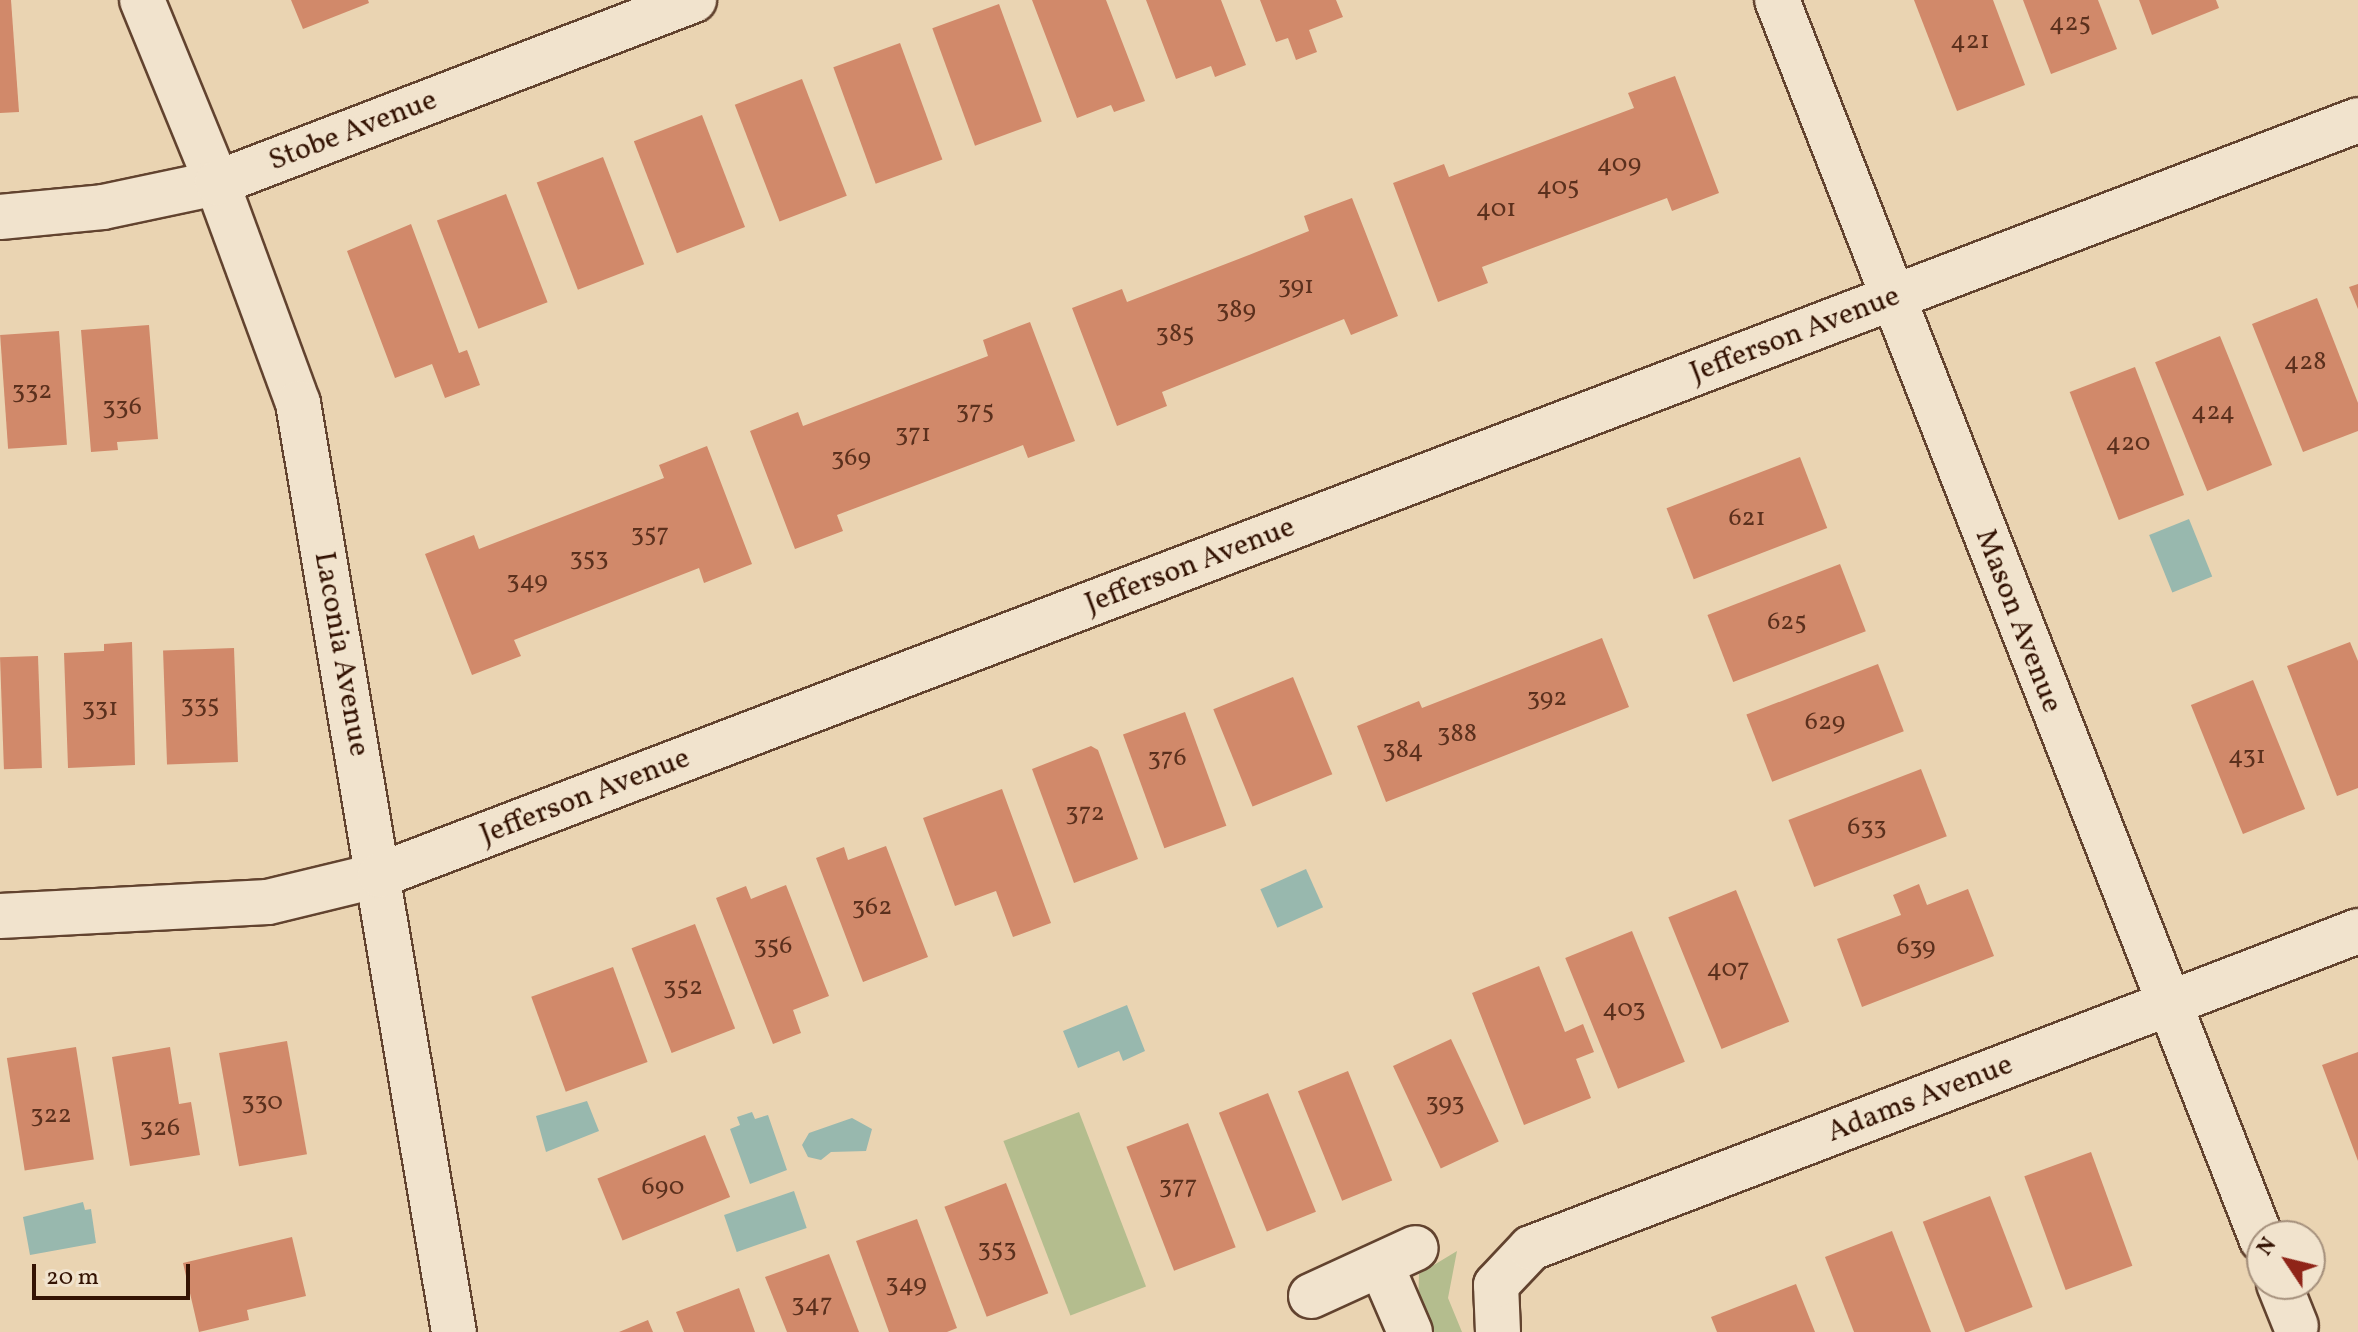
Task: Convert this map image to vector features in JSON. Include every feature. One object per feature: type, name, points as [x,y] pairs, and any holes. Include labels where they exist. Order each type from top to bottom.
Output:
[{"type":"street","name":"Laconia Avenue","points":[[142,0],[217,183],[298,403],[380,875],[454,1332]]},
{"type":"street","name":"Stobe Avenue","points":[[0,217],[103,207],[217,183],[694,0]]},
{"type":"street","name":"Mason Avenue","points":[[1777,0],[2254,1220]]},
{"type":"street","name":"Jefferson Avenue","points":[[0,916],[268,902],[380,875],[2358,120]]},
{"type":"street","name":"Adams Avenue","points":[[1498,1332],[1496,1285],[1531,1248],[2358,931]]},
{"type":"street","points":[[1311,1296],[1398,1256],[1410,1332]]},
{"type":"street","points":[[2285,1300],[2296,1326]]},
{"type":"green space","points":[[1079,1112],[1146,1287],[1070,1316],[1003,1141]]},
{"type":"green space","points":[[1457,1251],[1448,1298],[1462,1332],[1426,1332],[1418,1307],[1419,1274]]},
{"type":"water","points":[[2189,519],[2212,576],[2172,593],[2149,535]]},
{"type":"water","points":[[1306,869],[1323,907],[1277,928],[1260,889]]},
{"type":"water","points":[[1127,1005],[1145,1051],[1123,1061],[1119,1051],[1078,1068],[1063,1031]]},
{"type":"water","points":[[587,1101],[599,1131],[546,1152],[536,1116]]},
{"type":"water","points":[[752,1112],[755,1119],[768,1115],[787,1170],[750,1184],[730,1129],[740,1125],[737,1117]]},
{"type":"water","points":[[852,1118],[872,1129],[866,1151],[831,1152],[821,1160],[808,1157],[802,1145],[809,1133]]},
{"type":"water","points":[[794,1191],[807,1228],[737,1252],[724,1215]]},
{"type":"water","points":[[83,1202],[85,1210],[91,1209],[96,1243],[30,1255],[23,1217]]},
{"type":"building","points":[[0,0],[11,0],[19,112],[0,113]]},
{"type":"building","points":[[291,0],[368,0],[369,3],[303,29]]},
{"type":"building","points":[[1032,0],[1106,0],[1145,101],[1114,112],[1111,105],[1077,118]]},
{"type":"building","points":[[1146,0],[1221,0],[1246,65],[1215,77],[1211,66],[1176,79]]},
{"type":"building","points":[[1260,0],[1336,0],[1343,17],[1309,30],[1317,52],[1296,60],[1288,38],[1276,42]]},
{"type":"building","points":[[1914,0],[1993,0],[2025,85],[1957,111]]},
{"type":"building","points":[[2023,0],[2098,0],[2117,49],[2051,74]]},
{"type":"building","points":[[2139,0],[2216,0],[2219,8],[2152,35]]},
{"type":"building","points":[[999,4],[1042,121],[975,146],[932,28]]},
{"type":"building","points":[[900,43],[942,160],[876,184],[833,67]]},
{"type":"building","points":[[1675,76],[1719,193],[1672,211],[1667,198],[1482,267],[1488,283],[1438,302],[1393,183],[1444,164],[1449,177],[1634,108],[1628,93]]},
{"type":"building","points":[[802,79],[847,196],[780,222],[735,105]]},
{"type":"building","points":[[702,115],[745,227],[677,253],[634,141]]},
{"type":"building","points":[[603,157],[644,264],[578,290],[537,182]]},
{"type":"building","points":[[506,194],[548,302],[478,329],[437,221]]},
{"type":"building","points":[[1352,198],[1398,316],[1351,335],[1344,319],[1162,392],[1167,406],[1117,426],[1072,308],[1122,289],[1127,302],[1249,255],[1309,231],[1304,216]]},
{"type":"building","points":[[411,224],[459,353],[467,350],[480,385],[445,398],[432,364],[395,378],[347,251]]},
{"type":"building","points":[[2358,284],[2358,309],[2349,287]]},
{"type":"building","points":[[2317,298],[2358,403],[2358,431],[2303,452],[2252,324]]},
{"type":"building","points":[[1030,322],[1075,441],[1028,458],[1023,445],[837,515],[843,531],[795,549],[750,431],[798,412],[803,426],[988,356],[983,340]]},
{"type":"building","points":[[149,325],[158,439],[117,442],[118,450],[91,452],[81,330]]},
{"type":"building","points":[[59,331],[67,445],[8,449],[0,335]]},
{"type":"building","points":[[2220,336],[2272,465],[2207,491],[2155,362]]},
{"type":"building","points":[[2135,367],[2184,495],[2119,520],[2070,392]]},
{"type":"building","points":[[707,446],[752,564],[704,583],[699,568],[514,640],[521,656],[472,675],[425,554],[474,535],[479,549],[664,478],[659,465]]},
{"type":"building","points":[[1800,457],[1827,528],[1694,579],[1666,508]]},
{"type":"building","points":[[1840,564],[1866,631],[1733,682],[1707,615]]},
{"type":"building","points":[[1602,638],[1629,707],[1386,802],[1357,726],[1419,701],[1422,708]]},
{"type":"building","points":[[132,642],[135,765],[68,768],[64,653],[104,651],[104,644]]},
{"type":"building","points":[[2350,642],[2358,661],[2358,788],[2337,796],[2287,666]]},
{"type":"building","points":[[234,648],[238,762],[167,764],[163,650]]},
{"type":"building","points":[[38,656],[42,768],[4,769],[0,657]]},
{"type":"building","points":[[1878,664],[1904,731],[1772,782],[1746,715]]},
{"type":"building","points":[[1293,677],[1332,774],[1253,807],[1213,709]]},
{"type":"building","points":[[2253,680],[2305,809],[2243,834],[2191,705]]},
{"type":"building","points":[[1185,712],[1226,826],[1164,848],[1123,735]]},
{"type":"building","points":[[1091,746],[1098,750],[1138,859],[1074,883],[1032,769]]},
{"type":"building","points":[[1921,769],[1947,836],[1814,887],[1788,820]]},
{"type":"building","points":[[1002,789],[1051,923],[1013,937],[996,891],[955,906],[923,818]]},
{"type":"building","points":[[886,846],[928,957],[863,982],[816,858],[844,847],[848,860]]},
{"type":"building","points":[[1919,884],[1927,905],[1968,889],[1994,956],[1862,1007],[1837,939],[1901,915],[1893,895]]},
{"type":"building","points":[[786,885],[829,996],[793,1010],[801,1033],[773,1044],[716,898],[746,886],[751,899]]},
{"type":"building","points":[[1736,890],[1789,1022],[1722,1049],[1668,917]]},
{"type":"building","points":[[695,924],[735,1029],[672,1053],[632,948]]},
{"type":"building","points":[[1632,931],[1685,1062],[1618,1089],[1565,958]]},
{"type":"building","points":[[1539,966],[1565,1032],[1583,1024],[1594,1052],[1576,1059],[1591,1098],[1524,1125],[1472,993]]},
{"type":"building","points":[[613,967],[648,1062],[566,1092],[531,997]]},
{"type":"building","points":[[1451,1039],[1499,1141],[1441,1168],[1393,1066]]},
{"type":"building","points":[[287,1041],[307,1154],[239,1166],[219,1053]]},
{"type":"building","points":[[76,1047],[94,1160],[25,1171],[7,1058]]},
{"type":"building","points":[[170,1047],[179,1104],[191,1102],[200,1155],[130,1166],[112,1057]]},
{"type":"building","points":[[2358,1052],[2358,1161],[2322,1065]]},
{"type":"building","points":[[1348,1071],[1392,1180],[1342,1201],[1298,1091]]},
{"type":"building","points":[[1268,1093],[1316,1212],[1267,1232],[1219,1113]]},
{"type":"building","points":[[1188,1123],[1236,1247],[1174,1271],[1126,1147]]},
{"type":"building","points":[[705,1135],[730,1197],[623,1241],[597,1178]]},
{"type":"building","points":[[2091,1152],[2132,1266],[2066,1290],[2024,1176]]},
{"type":"building","points":[[1006,1183],[1048,1293],[987,1317],[944,1207]]},
{"type":"building","points":[[1990,1196],[2033,1307],[1965,1332],[1923,1222]]},
{"type":"building","points":[[917,1219],[957,1328],[947,1332],[889,1332],[856,1241]]},
{"type":"building","points":[[1892,1231],[1931,1332],[1854,1332],[1825,1257]]},
{"type":"building","points":[[292,1237],[306,1296],[247,1310],[249,1320],[199,1332],[183,1263]]},
{"type":"building","points":[[829,1254],[859,1332],[787,1332],[765,1277]]},
{"type":"building","points":[[1796,1284],[1815,1332],[1717,1332],[1711,1317]]},
{"type":"building","points":[[739,1288],[755,1332],[684,1332],[676,1312]]},
{"type":"building","points":[[648,1320],[653,1332],[619,1332]]}]
